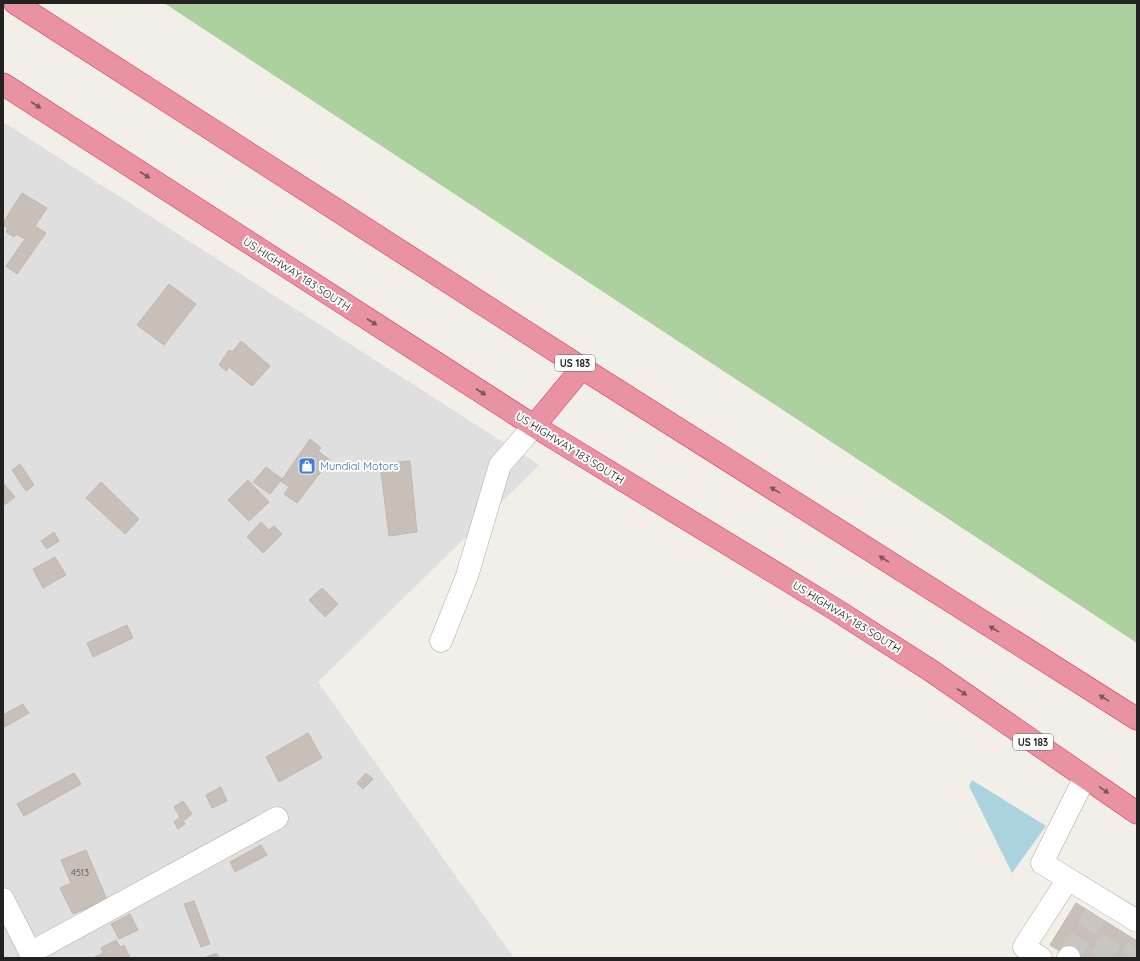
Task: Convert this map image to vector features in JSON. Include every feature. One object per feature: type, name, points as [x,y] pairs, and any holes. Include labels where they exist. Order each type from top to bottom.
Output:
[{"type":"highway","name":"US 183","points":[[16,3],[582,368],[1137,719]]},
{"type":"highway","name":"US HIGHWAY 183 SOUTH","points":[[3,84],[534,426],[840,612],[936,675],[1137,813]]},
{"type":"highway","points":[[534,426],[582,368]]},
{"type":"street","points":[[441,641],[467,576],[500,465],[534,426]]},
{"type":"street","points":[[1084,777],[1042,863],[1068,879],[1099,908],[1127,922]]},
{"type":"street","points":[[3,899],[31,956],[277,818]]},
{"type":"street","points":[[1040,958],[1024,947],[1068,879]]},
{"type":"shaded area","points":[[3,122],[539,465],[318,682],[514,958],[3,958]]},
{"type":"green space","points":[[164,3],[1137,3],[1137,643]]},
{"type":"water","points":[[972,780],[1046,826],[1012,873],[969,786]]},
{"type":"building","points":[[22,193],[47,208],[35,226],[46,233],[17,274],[6,266],[25,239],[16,234],[14,237],[6,232],[8,228],[3,225],[3,223]]},
{"type":"building","points":[[169,284],[196,304],[164,345],[137,325]]},
{"type":"building","points":[[241,341],[270,366],[252,386],[229,367],[226,371],[219,365],[229,350],[232,352]]},
{"type":"building","name":"Mundial Motors","points":[[310,439],[321,448],[318,451],[330,460],[297,503],[284,494],[289,487],[281,481]]},
{"type":"building","points":[[410,461],[417,532],[389,536],[380,464]]},
{"type":"building","points":[[20,464],[34,485],[26,491],[12,470]]},
{"type":"building","points":[[266,467],[282,479],[270,494],[253,482]]},
{"type":"building","points":[[248,480],[269,502],[249,521],[228,500]]},
{"type":"building","points":[[101,482],[139,519],[125,534],[86,498]]},
{"type":"building","points":[[3,483],[15,497],[3,506]]},
{"type":"building","points":[[261,522],[269,530],[274,526],[282,534],[263,553],[247,537]]},
{"type":"building","points":[[54,532],[59,541],[47,549],[41,541]]},
{"type":"building","points":[[55,557],[66,575],[43,588],[33,569]]},
{"type":"building","points":[[322,588],[338,604],[325,617],[309,600]]},
{"type":"building","points":[[127,625],[133,638],[93,657],[87,643]]},
{"type":"building","points":[[23,704],[29,713],[3,728],[3,715]]},
{"type":"building","points":[[308,733],[322,758],[279,782],[266,757]]},
{"type":"building","points":[[74,773],[81,784],[24,816],[17,804]]},
{"type":"building","points":[[366,773],[373,779],[363,789],[357,783]]},
{"type":"building","points":[[221,787],[227,801],[212,808],[206,795]]},
{"type":"building","points":[[183,801],[192,814],[183,821],[185,824],[178,829],[174,822],[180,817],[174,807]]},
{"type":"building","points":[[261,845],[267,855],[235,872],[230,862]]},
{"type":"building","points":[[86,850],[107,900],[73,914],[60,888],[71,883],[61,860]]},
{"type":"building","points":[[194,901],[210,944],[201,947],[184,904]]},
{"type":"building","points":[[1076,903],[1137,941],[1137,958],[1071,958],[1050,945]]},
{"type":"building","points":[[130,914],[138,930],[119,939],[111,924]]},
{"type":"building","points":[[116,940],[120,947],[124,945],[130,958],[95,957],[103,953],[101,948]]},
{"type":"building","points":[[217,953],[219,958],[206,957]]},
{"type":"tunnel","points":[[1069,957],[1095,915]]},
{"type":"tunnel","points":[[1100,958],[1118,930]]},
{"type":"tunnel","points":[[1131,958],[1137,948]]},
{"type":"place","name":"Mundial Motors","points":[[307,466]]}]
